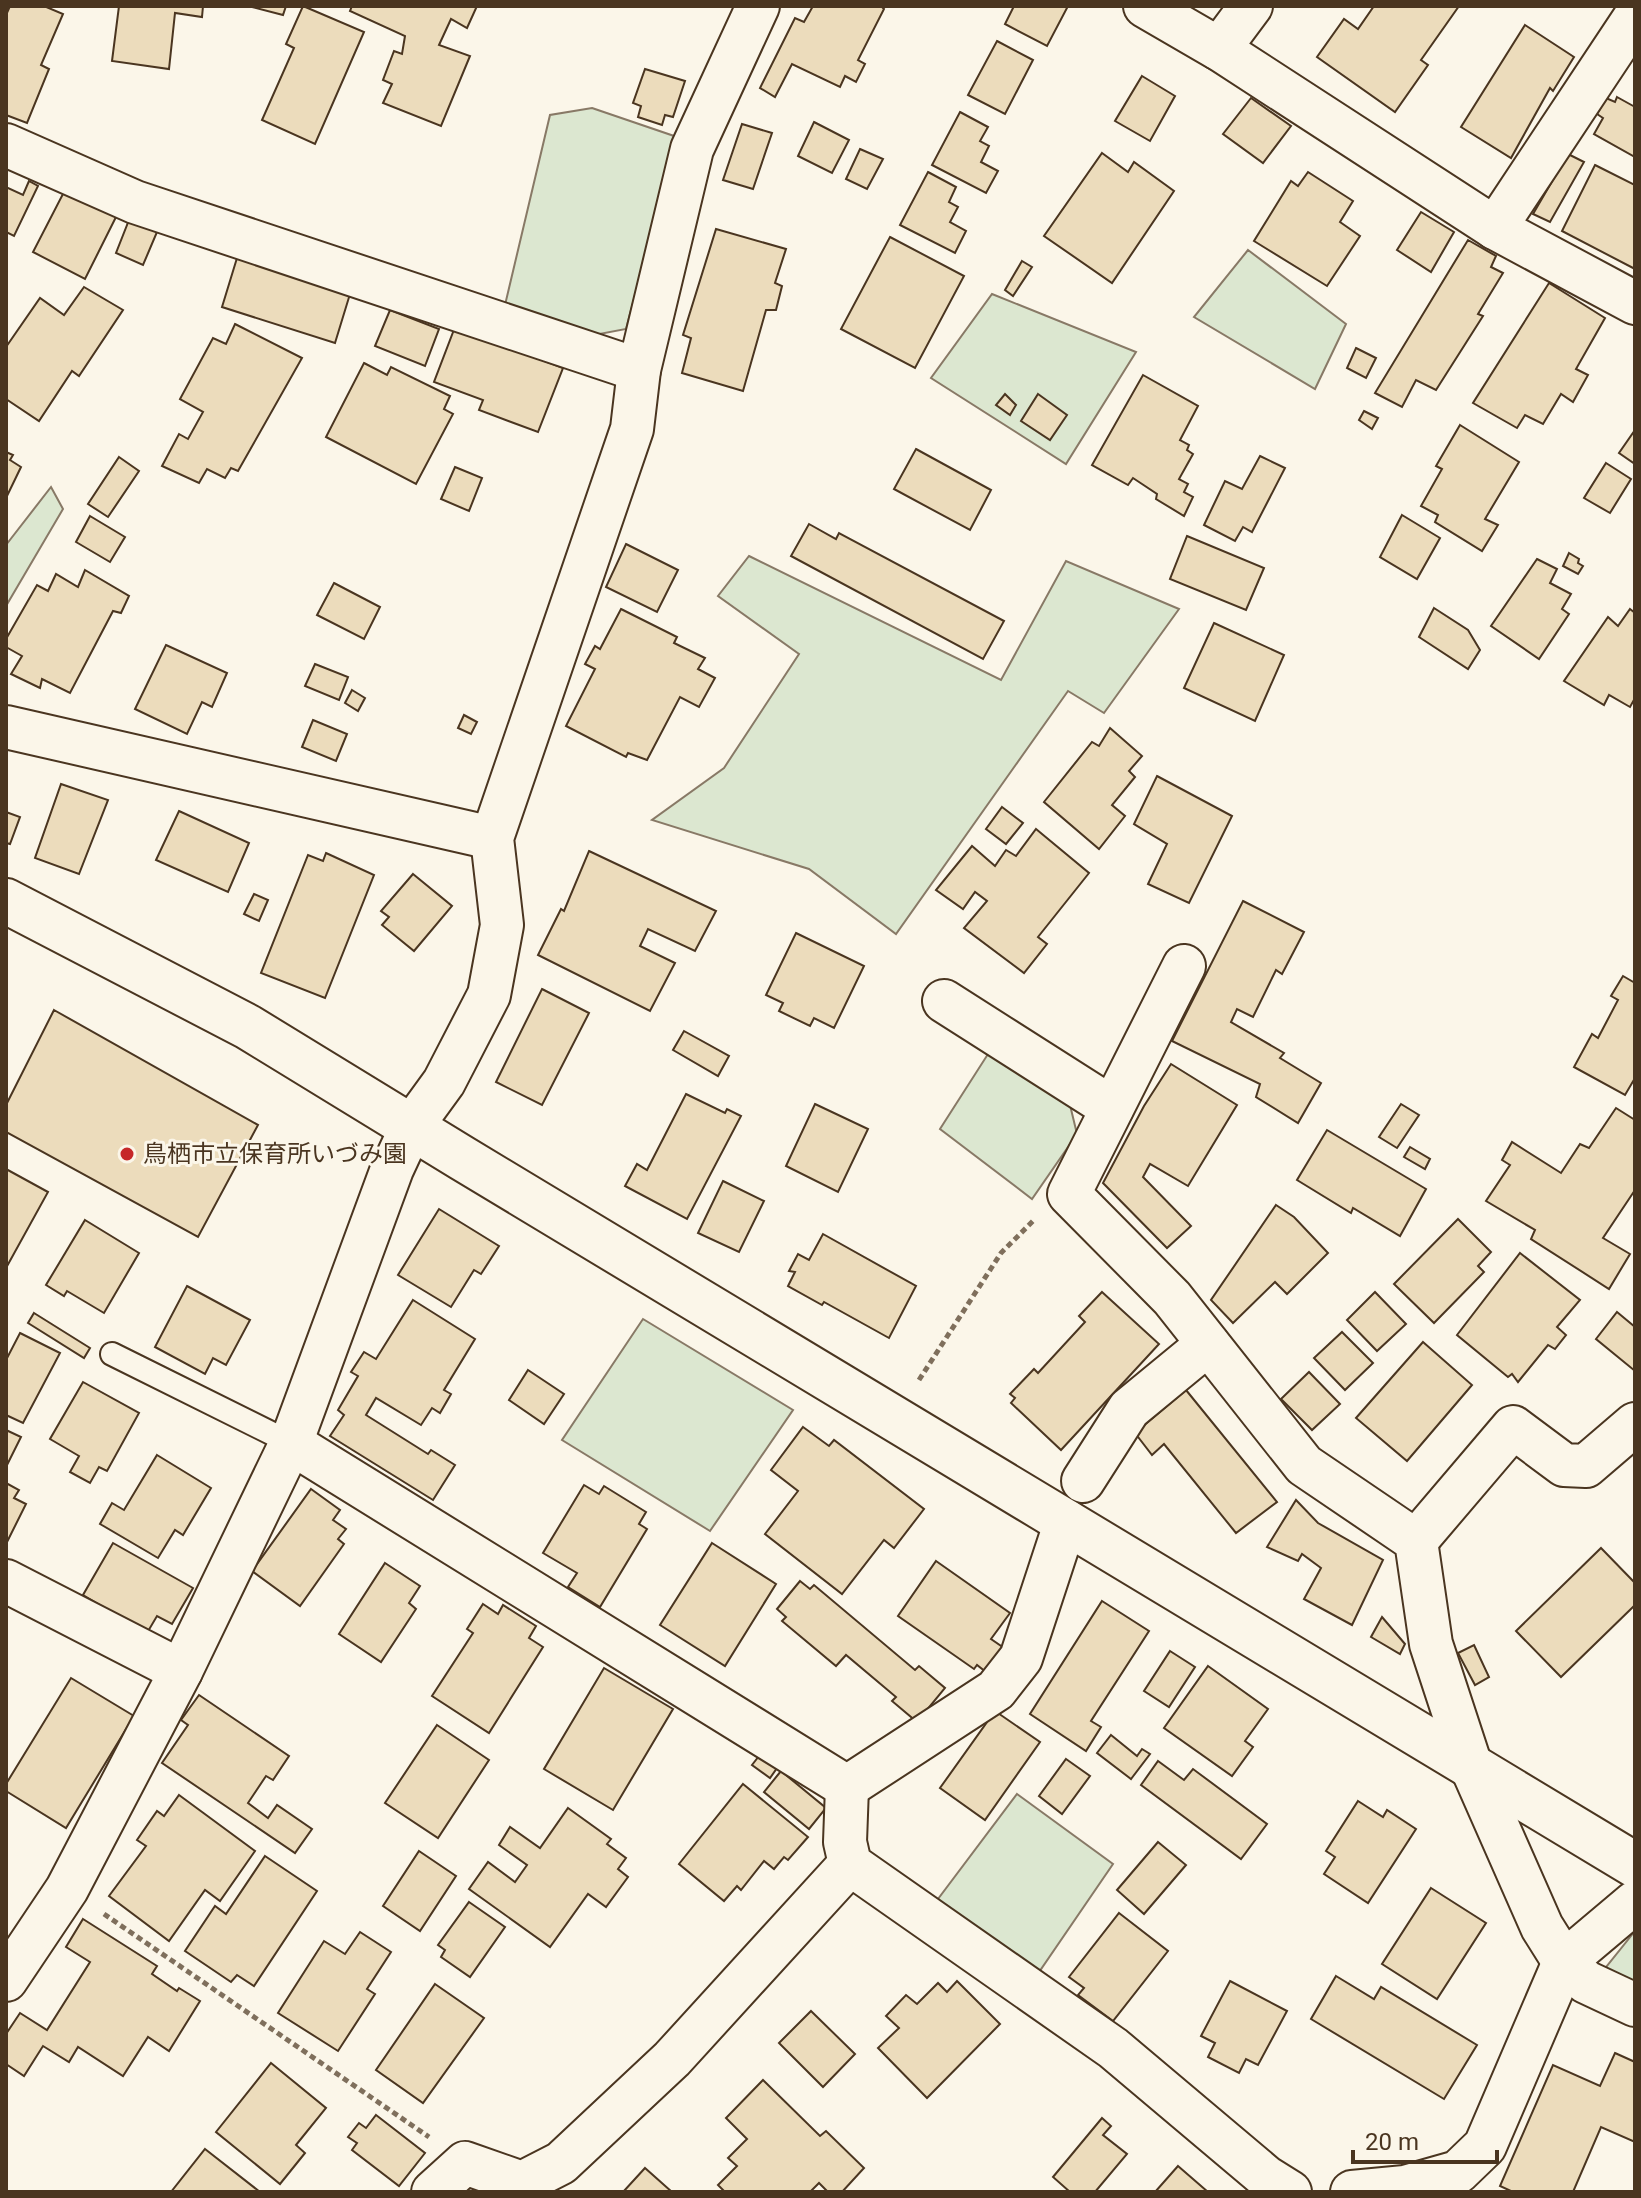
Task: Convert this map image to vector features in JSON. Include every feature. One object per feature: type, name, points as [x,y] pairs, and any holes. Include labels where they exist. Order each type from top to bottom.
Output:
[{"type":"street","points":[[6,1980],[67,1889],[181,1671],[291,1443],[392,1169],[412,1126],[444,1082],[489,995],[502,925],[492,838],[632,429],[639,370],[692,149],[758,6]]},
{"type":"street","points":[[1145,6],[1219,49],[1495,228],[1635,303]]},
{"type":"street","points":[[1219,49],[1251,6]]},
{"type":"street","points":[[1495,228],[1635,17]]},
{"type":"street","points":[[6,145],[135,202],[639,370]]},
{"type":"street","points":[[6,727],[492,838]]},
{"type":"street","points":[[6,901],[248,1027],[1635,1865]]},
{"type":"street","points":[[1184,966],[1069,1194],[1172,1298],[1304,1465],[1416,1541],[1431,1644],[1471,1766],[1542,1927],[1564,1962],[1586,1982],[1635,2005]]},
{"type":"street","points":[[944,1001],[1112,1108]]},
{"type":"street","points":[[1083,1481],[1129,1409],[1208,1344]]},
{"type":"street","points":[[1416,1541],[1513,1427],[1564,1465],[1586,1466],[1635,1424]]},
{"type":"street","points":[[291,1443],[847,1787]]},
{"type":"street","points":[[847,1787],[996,1690],[1021,1658],[1066,1521]]},
{"type":"street","points":[[6,1581],[181,1671]]},
{"type":"street","points":[[847,1787],[845,1842],[850,1864],[1113,2048],[1266,2177],[1290,2192]]},
{"type":"street","points":[[433,2192],[465,2163],[522,2183],[561,2163],[672,2059],[850,1864]]},
{"type":"street","points":[[1352,2192],[1405,2187],[1458,2172],[1485,2146],[1564,1962],[1634,1903]]},
{"type":"lane","points":[[112,1354],[291,1443]]},
{"type":"path","points":[[918,1381],[1001,1253],[1032,1222],[1069,1194]]},
{"type":"path","points":[[67,1889],[465,2163]]},
{"type":"green space","points":[[592,108],[677,137],[626,329],[589,336],[505,305],[550,115]]},
{"type":"green space","points":[[1248,250],[1346,324],[1315,389],[1194,317]]},
{"type":"green space","points":[[992,294],[1136,352],[1066,464],[931,378]]},
{"type":"green space","points":[[51,487],[63,509],[6,606],[6,545]]},
{"type":"green space","points":[[749,556],[1001,680],[1066,561],[1179,609],[1104,713],[1068,691],[896,934],[809,869],[652,820],[724,768],[799,654],[718,596]]},
{"type":"green space","points":[[988,1054],[1070,1105],[1077,1134],[1032,1199],[940,1129]]},
{"type":"green space","points":[[643,1319],[793,1410],[710,1531],[562,1440]]},
{"type":"green space","points":[[1017,1794],[1113,1864],[1037,1975],[935,1903]]},
{"type":"green space","points":[[1635,1931],[1635,1986],[1603,1971]]},
{"type":"building","points":[[10,6],[44,6],[63,14],[41,65],[49,69],[27,123],[6,115],[6,15]]},
{"type":"building","points":[[119,6],[203,6],[202,17],[175,13],[169,69],[112,61]]},
{"type":"building","points":[[248,6],[286,6],[283,15]]},
{"type":"building","points":[[303,6],[364,32],[315,144],[262,120],[294,48],[286,44]]},
{"type":"building","points":[[352,6],[477,6],[467,28],[451,19],[439,45],[470,56],[441,126],[383,103],[392,84],[383,80],[394,51],[402,54],[405,36],[350,11]]},
{"type":"building","points":[[813,6],[881,6],[884,9],[858,60],[865,64],[856,82],[845,76],[840,87],[792,64],[775,97],[760,88],[795,18],[804,22]]},
{"type":"building","points":[[1014,6],[1068,6],[1047,46],[1005,24]]},
{"type":"building","points":[[1374,6],[1459,6],[1421,60],[1428,65],[1395,112],[1317,57],[1344,19],[1358,29]]},
{"type":"building","points":[[1525,25],[1574,57],[1553,91],[1550,88],[1511,158],[1461,127]]},
{"type":"building","points":[[997,41],[1033,60],[1005,114],[968,95]]},
{"type":"building","points":[[645,69],[685,81],[673,117],[665,115],[662,125],[638,117],[641,106],[633,103]]},
{"type":"building","points":[[1142,76],[1175,96],[1150,141],[1115,121]]},
{"type":"building","points":[[1617,97],[1635,107],[1635,157],[1594,134],[1603,118],[1597,114],[1606,98],[1615,102]]},
{"type":"building","points":[[1251,98],[1291,126],[1263,163],[1223,134]]},
{"type":"building","points":[[960,112],[988,127],[980,141],[989,146],[981,162],[998,171],[986,193],[932,165]]},
{"type":"building","points":[[814,122],[849,140],[832,173],[798,156]]},
{"type":"building","points":[[742,124],[772,133],[753,189],[723,180]]},
{"type":"building","points":[[860,149],[883,159],[867,189],[846,179]]},
{"type":"building","points":[[1102,153],[1128,172],[1134,162],[1174,191],[1112,283],[1044,236]]},
{"type":"building","points":[[1568,154],[1584,162],[1550,222],[1533,214]]},
{"type":"building","points":[[1595,165],[1635,185],[1635,269],[1562,231]]},
{"type":"building","points":[[928,172],[956,187],[949,202],[958,207],[950,222],[966,231],[955,253],[900,225]]},
{"type":"building","points":[[1308,172],[1353,201],[1340,222],[1360,236],[1327,286],[1254,241],[1291,181],[1298,186]]},
{"type":"building","points":[[29,181],[38,186],[14,236],[6,232],[6,187],[23,195]]},
{"type":"building","points":[[65,190],[118,213],[85,279],[33,252]]},
{"type":"building","points":[[1421,212],[1454,232],[1431,272],[1397,250]]},
{"type":"building","points":[[129,220],[157,232],[143,265],[116,253]]},
{"type":"building","points":[[716,229],[786,249],[775,283],[782,286],[776,310],[766,310],[743,391],[682,373],[691,338],[683,335]]},
{"type":"building","points":[[890,237],[964,276],[915,368],[841,329]]},
{"type":"building","points":[[1468,240],[1496,256],[1491,267],[1503,273],[1478,314],[1483,316],[1436,390],[1416,380],[1402,407],[1375,393]]},
{"type":"building","points":[[237,258],[350,294],[335,343],[222,307]]},
{"type":"building","points":[[1022,261],[1032,267],[1013,296],[1005,290]]},
{"type":"building","points":[[1549,283],[1605,318],[1576,369],[1588,375],[1573,402],[1561,394],[1543,424],[1525,415],[1517,428],[1473,403]]},
{"type":"building","points":[[84,287],[123,310],[79,376],[72,371],[39,421],[6,399],[6,347],[40,298],[64,315]]},
{"type":"building","points":[[390,310],[439,329],[425,366],[375,346]]},
{"type":"building","points":[[235,324],[302,358],[238,471],[231,468],[225,478],[207,469],[199,483],[162,466],[179,434],[188,439],[203,412],[180,399],[213,338],[226,344]]},
{"type":"building","points":[[455,327],[563,368],[538,432],[479,410],[483,400],[434,382]]},
{"type":"building","points":[[1356,348],[1376,358],[1366,378],[1347,368]]},
{"type":"building","points":[[364,363],[387,375],[391,367],[450,396],[444,409],[453,414],[416,484],[326,437]]},
{"type":"building","points":[[1143,375],[1198,406],[1180,440],[1189,445],[1187,450],[1193,454],[1179,479],[1188,484],[1184,492],[1193,497],[1184,516],[1156,499],[1157,494],[1133,478],[1128,485],[1092,465]]},
{"type":"building","points":[[1005,394],[1016,405],[1010,415],[996,405]]},
{"type":"building","points":[[1038,394],[1067,415],[1050,440],[1021,421]]},
{"type":"building","points":[[1364,411],[1378,418],[1372,429],[1359,420]]},
{"type":"building","points":[[1460,425],[1519,462],[1485,519],[1498,525],[1482,551],[1435,522],[1438,515],[1421,506],[1442,469],[1436,466]]},
{"type":"building","points":[[1635,430],[1635,464],[1619,453]]},
{"type":"building","points":[[916,449],[991,490],[970,530],[894,489]]},
{"type":"building","points":[[6,452],[13,455],[10,460],[21,467],[6,498]]},
{"type":"building","points":[[1260,456],[1285,468],[1252,532],[1243,527],[1235,541],[1204,525],[1225,481],[1242,489]]},
{"type":"building","points":[[119,457],[139,471],[108,517],[88,504]]},
{"type":"building","points":[[1606,463],[1631,479],[1610,513],[1584,498]]},
{"type":"building","points":[[455,467],[482,478],[469,511],[441,499]]},
{"type":"building","points":[[1402,515],[1440,538],[1417,579],[1380,557]]},
{"type":"building","points":[[90,516],[125,537],[110,562],[76,542]]},
{"type":"building","points":[[809,524],[836,539],[839,533],[1004,621],[983,659],[791,556]]},
{"type":"building","points":[[1187,536],[1264,568],[1246,610],[1170,579]]},
{"type":"building","points":[[626,544],[678,570],[657,612],[606,587]]},
{"type":"building","points":[[1569,553],[1579,559],[1578,563],[1583,566],[1578,574],[1563,566]]},
{"type":"building","points":[[1537,559],[1557,569],[1550,583],[1571,594],[1562,609],[1569,614],[1539,659],[1491,626]]},
{"type":"building","points":[[85,570],[129,596],[121,613],[113,611],[70,693],[42,679],[40,688],[11,674],[22,656],[6,647],[6,639],[37,585],[48,591],[56,574],[78,587]]},
{"type":"building","points":[[334,583],[380,607],[364,639],[317,615]]},
{"type":"building","points":[[1434,608],[1468,630],[1480,650],[1468,669],[1419,637]]},
{"type":"building","points":[[621,609],[677,637],[674,643],[705,658],[698,669],[715,678],[699,707],[680,697],[647,760],[628,753],[626,757],[566,726],[595,669],[585,664],[595,646],[600,649]]},
{"type":"building","points":[[1630,609],[1635,613],[1635,698],[1630,707],[1609,695],[1604,705],[1564,681],[1608,617],[1618,626]]},
{"type":"building","points":[[1214,623],[1284,655],[1255,721],[1184,688]]},
{"type":"building","points":[[166,645],[227,673],[212,707],[202,702],[187,734],[135,709]]},
{"type":"building","points":[[315,664],[348,677],[339,700],[305,686]]},
{"type":"building","points":[[352,690],[365,698],[358,711],[345,703]]},
{"type":"building","points":[[464,715],[477,722],[471,734],[458,728]]},
{"type":"building","points":[[313,720],[347,734],[336,761],[302,747]]},
{"type":"building","points":[[1110,728],[1142,756],[1129,771],[1135,777],[1112,805],[1125,816],[1099,849],[1044,802],[1092,742],[1099,746]]},
{"type":"building","points":[[1157,776],[1232,816],[1189,903],[1148,884],[1167,844],[1134,824]]},
{"type":"building","points":[[61,784],[108,800],[79,874],[35,858]]},
{"type":"building","points":[[1002,807],[1023,823],[1006,844],[986,829]]},
{"type":"building","points":[[179,811],[249,843],[228,892],[156,860]]},
{"type":"building","points":[[6,812],[20,817],[10,844],[6,843]]},
{"type":"building","points":[[1036,829],[1089,873],[1038,937],[1047,944],[1024,973],[964,928],[987,901],[975,892],[963,909],[936,890],[972,846],[995,866],[1006,850],[1016,856]]},
{"type":"building","points":[[589,851],[716,911],[695,951],[648,929],[640,946],[675,963],[650,1011],[538,955],[561,909],[564,911]]},
{"type":"building","points":[[326,853],[374,875],[325,998],[261,973],[308,855],[323,861]]},
{"type":"building","points":[[413,874],[452,906],[414,951],[382,925],[389,917],[381,911]]},
{"type":"building","points":[[254,894],[268,900],[259,921],[244,914]]},
{"type":"building","points":[[1243,901],[1304,932],[1282,974],[1276,970],[1253,1017],[1237,1009],[1231,1022],[1284,1053],[1280,1058],[1321,1083],[1298,1123],[1256,1097],[1260,1084],[1172,1041]]},
{"type":"building","points":[[796,933],[864,966],[834,1028],[814,1018],[810,1026],[779,1011],[783,1003],[766,995]]},
{"type":"building","points":[[1623,976],[1635,983],[1635,1078],[1625,1095],[1574,1067],[1592,1034],[1598,1038],[1618,1000],[1611,996]]},
{"type":"building","points":[[542,989],[589,1013],[542,1105],[496,1082]]},
{"type":"building","points":[[54,1010],[258,1125],[198,1237],[6,1132],[6,1105]]},
{"type":"building","points":[[684,1031],[729,1056],[718,1076],[673,1050]]},
{"type":"building","points":[[1171,1064],[1237,1105],[1188,1186],[1150,1164],[1143,1177],[1191,1226],[1167,1248],[1103,1183],[1144,1106]]},
{"type":"building","points":[[686,1094],[725,1113],[727,1109],[741,1116],[687,1219],[625,1186],[637,1164],[647,1170]]},
{"type":"building","points":[[815,1104],[868,1129],[838,1192],[786,1166]]},
{"type":"building","points":[[1401,1104],[1419,1115],[1397,1148],[1379,1137]]},
{"type":"building","points":[[1616,1108],[1635,1120],[1635,1190],[1603,1238],[1630,1254],[1609,1289],[1531,1239],[1535,1230],[1486,1201],[1510,1165],[1502,1160],[1512,1142],[1561,1173],[1580,1144],[1589,1148]]},
{"type":"building","points":[[1327,1130],[1426,1189],[1400,1236],[1353,1208],[1351,1213],[1297,1180]]},
{"type":"building","points":[[1410,1147],[1430,1159],[1425,1169],[1404,1157]]},
{"type":"building","points":[[6,1169],[48,1192],[6,1268]]},
{"type":"building","points":[[723,1181],[764,1201],[739,1252],[698,1233]]},
{"type":"building","points":[[1276,1205],[1294,1217],[1328,1253],[1287,1294],[1275,1282],[1233,1323],[1211,1300]]},
{"type":"building","points":[[439,1209],[499,1246],[481,1274],[474,1270],[451,1307],[398,1275]]},
{"type":"building","points":[[1458,1219],[1491,1252],[1478,1266],[1484,1272],[1434,1323],[1394,1284]]},
{"type":"building","points":[[85,1220],[139,1253],[104,1313],[67,1291],[64,1296],[46,1285]]},
{"type":"building","points":[[823,1234],[916,1286],[889,1338],[788,1286],[795,1272],[789,1271],[798,1254],[809,1260]]},
{"type":"building","points":[[1520,1253],[1580,1300],[1557,1327],[1566,1335],[1555,1349],[1548,1345],[1518,1382],[1512,1374],[1508,1377],[1457,1335]]},
{"type":"building","points":[[187,1286],[250,1320],[226,1365],[213,1358],[205,1374],[155,1347]]},
{"type":"building","points":[[1102,1292],[1159,1344],[1061,1450],[1011,1403],[1015,1398],[1010,1394],[1034,1369],[1038,1373],[1085,1322],[1079,1316]]},
{"type":"building","points":[[1375,1292],[1406,1324],[1377,1351],[1347,1320]]},
{"type":"building","points":[[413,1300],[475,1339],[444,1390],[451,1394],[440,1413],[432,1408],[421,1425],[376,1398],[366,1415],[428,1454],[431,1450],[455,1465],[433,1500],[330,1436],[344,1415],[338,1410],[358,1376],[351,1372],[364,1352],[376,1359]]},
{"type":"building","points":[[1617,1312],[1635,1327],[1635,1371],[1596,1339]]},
{"type":"building","points":[[34,1313],[90,1348],[84,1358],[28,1323]]},
{"type":"building","points":[[1342,1332],[1373,1363],[1345,1390],[1314,1358]]},
{"type":"building","points":[[20,1333],[60,1353],[23,1423],[6,1415],[6,1360]]},
{"type":"building","points":[[1423,1342],[1472,1385],[1407,1461],[1356,1418]]},
{"type":"building","points":[[528,1370],[564,1394],[544,1424],[509,1400]]},
{"type":"building","points":[[1309,1372],[1340,1404],[1312,1430],[1281,1399]]},
{"type":"building","points":[[83,1382],[139,1413],[107,1471],[99,1467],[90,1483],[70,1472],[79,1456],[50,1439]]},
{"type":"building","points":[[1186,1390],[1277,1502],[1236,1533],[1164,1444],[1152,1455],[1135,1433]]},
{"type":"building","points":[[803,1427],[829,1446],[834,1440],[924,1509],[894,1548],[884,1540],[842,1594],[765,1534],[798,1491],[771,1470]]},
{"type":"building","points":[[6,1430],[21,1437],[6,1467]]},
{"type":"building","points":[[157,1455],[211,1488],[183,1535],[175,1530],[158,1558],[100,1524],[112,1503],[124,1510]]},
{"type":"building","points":[[6,1483],[19,1490],[14,1498],[26,1504],[6,1544]]},
{"type":"building","points":[[584,1485],[599,1494],[604,1486],[646,1512],[639,1524],[647,1529],[600,1607],[568,1587],[577,1573],[543,1553]]},
{"type":"building","points":[[311,1489],[340,1510],[333,1520],[346,1529],[338,1539],[344,1544],[300,1606],[252,1571]]},
{"type":"building","points":[[1296,1500],[1318,1523],[1383,1560],[1352,1625],[1304,1599],[1321,1568],[1302,1554],[1298,1561],[1267,1547]]},
{"type":"building","points":[[113,1543],[193,1588],[172,1624],[157,1616],[147,1633],[83,1595]]},
{"type":"building","points":[[712,1543],[776,1584],[725,1666],[660,1625]]},
{"type":"building","points":[[1601,1548],[1635,1583],[1635,1605],[1561,1677],[1516,1631]]},
{"type":"building","points":[[936,1561],[1010,1613],[991,1639],[1004,1648],[986,1672],[977,1665],[974,1669],[898,1616]]},
{"type":"building","points":[[385,1563],[420,1586],[409,1603],[416,1609],[381,1662],[339,1634]]},
{"type":"building","points":[[800,1581],[810,1589],[814,1585],[915,1670],[919,1666],[945,1688],[917,1722],[892,1701],[896,1697],[846,1655],[836,1666],[782,1621],[786,1617],[777,1609]]},
{"type":"building","points":[[1102,1601],[1149,1631],[1091,1721],[1101,1727],[1086,1751],[1030,1714]]},
{"type":"building","points":[[483,1604],[498,1614],[503,1605],[536,1626],[529,1638],[543,1647],[489,1733],[432,1696],[473,1633],[467,1629]]},
{"type":"building","points":[[1382,1617],[1405,1644],[1400,1654],[1371,1637]]},
{"type":"building","points":[[1474,1645],[1489,1677],[1475,1685],[1458,1653]]},
{"type":"building","points":[[1170,1651],[1195,1667],[1169,1707],[1144,1691]]},
{"type":"building","points":[[1208,1666],[1268,1709],[1245,1741],[1253,1747],[1232,1776],[1164,1728]]},
{"type":"building","points":[[604,1668],[673,1709],[613,1810],[544,1769]]},
{"type":"building","points":[[71,1678],[134,1716],[66,1828],[6,1791],[6,1784]]},
{"type":"building","points":[[199,1695],[289,1756],[273,1780],[266,1776],[248,1803],[268,1818],[277,1805],[312,1829],[295,1853],[162,1763],[188,1725],[181,1720]]},
{"type":"building","points":[[995,1711],[1040,1742],[985,1820],[940,1788]]},
{"type":"building","points":[[437,1725],[489,1760],[438,1838],[385,1803]]},
{"type":"building","points":[[1111,1735],[1137,1756],[1142,1749],[1150,1754],[1131,1779],[1097,1753]]},
{"type":"building","points":[[759,1756],[777,1768],[770,1778],[752,1765]]},
{"type":"building","points":[[1066,1759],[1090,1776],[1062,1814],[1039,1796]]},
{"type":"building","points":[[1158,1761],[1184,1780],[1193,1769],[1267,1824],[1241,1859],[1141,1785]]},
{"type":"building","points":[[781,1771],[826,1808],[809,1829],[764,1792]]},
{"type":"building","points":[[743,1784],[808,1837],[788,1860],[784,1857],[774,1869],[764,1861],[741,1890],[737,1886],[724,1901],[679,1864]]},
{"type":"building","points":[[179,1795],[255,1851],[220,1901],[205,1890],[169,1941],[109,1896],[146,1846],[137,1840],[157,1811],[164,1816]]},
{"type":"building","points":[[1358,1801],[1383,1817],[1387,1810],[1416,1829],[1368,1903],[1324,1874],[1335,1857],[1326,1851]]},
{"type":"building","points":[[568,1808],[611,1839],[607,1844],[626,1858],[618,1869],[628,1877],[606,1907],[588,1894],[550,1947],[469,1889],[488,1862],[515,1882],[527,1865],[499,1845],[510,1827],[540,1848]]},
{"type":"building","points":[[1158,1842],[1186,1865],[1144,1914],[1117,1890]]},
{"type":"building","points":[[419,1851],[456,1876],[420,1931],[383,1906]]},
{"type":"building","points":[[265,1856],[317,1891],[254,1986],[237,1975],[231,1982],[185,1951],[215,1906],[226,1914]]},
{"type":"building","points":[[1431,1888],[1486,1923],[1437,1999],[1382,1964]]},
{"type":"building","points":[[469,1902],[505,1927],[470,1977],[441,1957],[445,1950],[438,1945]]},
{"type":"building","points":[[1119,1913],[1168,1951],[1113,2021],[1078,1995],[1084,1988],[1069,1977]]},
{"type":"building","points":[[83,1919],[157,1966],[152,1974],[177,1991],[179,1988],[200,2001],[169,2051],[148,2037],[123,2076],[78,2047],[69,2062],[43,2046],[24,2076],[6,2064],[6,2034],[20,2013],[47,2030],[90,1962],[66,1947]]},
{"type":"building","points":[[360,1932],[391,1952],[367,1989],[375,1994],[338,2051],[278,2013],[324,1941],[345,1954]]},
{"type":"building","points":[[1336,1976],[1374,1999],[1381,1987],[1477,2045],[1444,2099],[1311,2019]]},
{"type":"building","points":[[957,1981],[1000,2024],[927,2098],[878,2048],[899,2028],[886,2016],[906,1995],[917,2004],[938,1983],[947,1992]]},
{"type":"building","points":[[1230,1981],[1287,2011],[1258,2065],[1246,2059],[1239,2073],[1208,2057],[1215,2043],[1201,2036]]},
{"type":"building","points":[[435,1984],[484,2018],[423,2103],[376,2070]]},
{"type":"building","points":[[811,2011],[855,2054],[823,2087],[779,2043]]},
{"type":"building","points":[[1615,2053],[1635,2062],[1635,2142],[1601,2127],[1573,2192],[1513,2192],[1500,2186],[1553,2065],[1600,2086]]},
{"type":"building","points":[[271,2063],[326,2108],[296,2145],[305,2153],[280,2184],[216,2132]]},
{"type":"building","points":[[763,2080],[820,2136],[826,2131],[864,2168],[842,2192],[828,2192],[819,2183],[810,2192],[725,2192],[718,2185],[737,2166],[728,2158],[747,2139],[726,2118]]},
{"type":"building","points":[[376,2115],[425,2153],[399,2186],[352,2150],[357,2143],[348,2137],[359,2123],[366,2128]]},
{"type":"building","points":[[1102,2118],[1111,2126],[1103,2135],[1127,2154],[1095,2192],[1070,2192],[1053,2177]]},
{"type":"building","points":[[205,2149],[260,2192],[171,2192]]},
{"type":"building","points":[[1178,2166],[1208,2192],[1155,2192]]},
{"type":"building","points":[[645,2168],[672,2192],[623,2192]]},
{"type":"place","name":"鳥栖市立保育所いづみ園","points":[[127,1154]]}]
